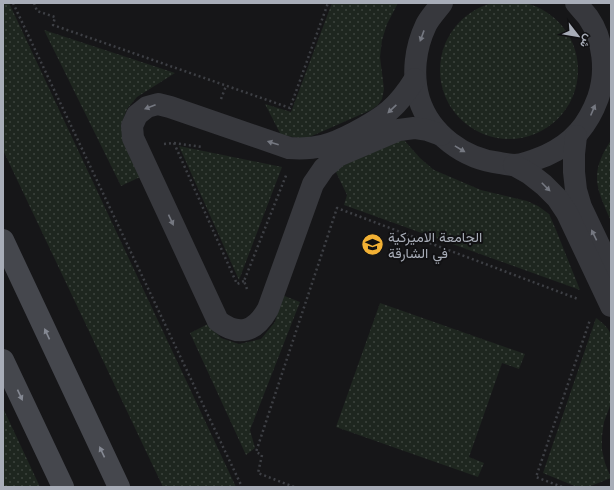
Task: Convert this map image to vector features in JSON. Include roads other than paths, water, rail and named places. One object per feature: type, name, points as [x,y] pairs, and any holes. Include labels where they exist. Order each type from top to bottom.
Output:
[{"type":"street","points":[[442,3],[426,24],[417,50],[415,79],[420,99],[428,118],[441,135],[456,148],[475,157],[494,163],[514,165],[537,159],[558,150],[576,136],[592,114],[601,89],[607,55],[588,18],[576,3]]},
{"type":"street","points":[[415,79],[399,102],[378,120],[333,144],[319,148],[289,148],[158,104],[147,107],[137,114],[132,126],[132,138],[218,321],[228,328],[240,331],[252,328],[262,320],[268,309],[313,184],[324,168],[338,156],[399,130],[414,128],[428,130],[441,135]]},
{"type":"street","points":[[576,136],[574,154],[576,190],[581,207],[611,270]]},
{"type":"street","points":[[514,165],[530,174],[544,185],[557,198],[567,213],[602,310]]},
{"type":"street","points":[[3,240],[119,487]]},
{"type":"street","points":[[3,360],[63,487]]},
{"type":"place","name":"الجامعة الاميركية في الشارقة","points":[[372,245]]}]
